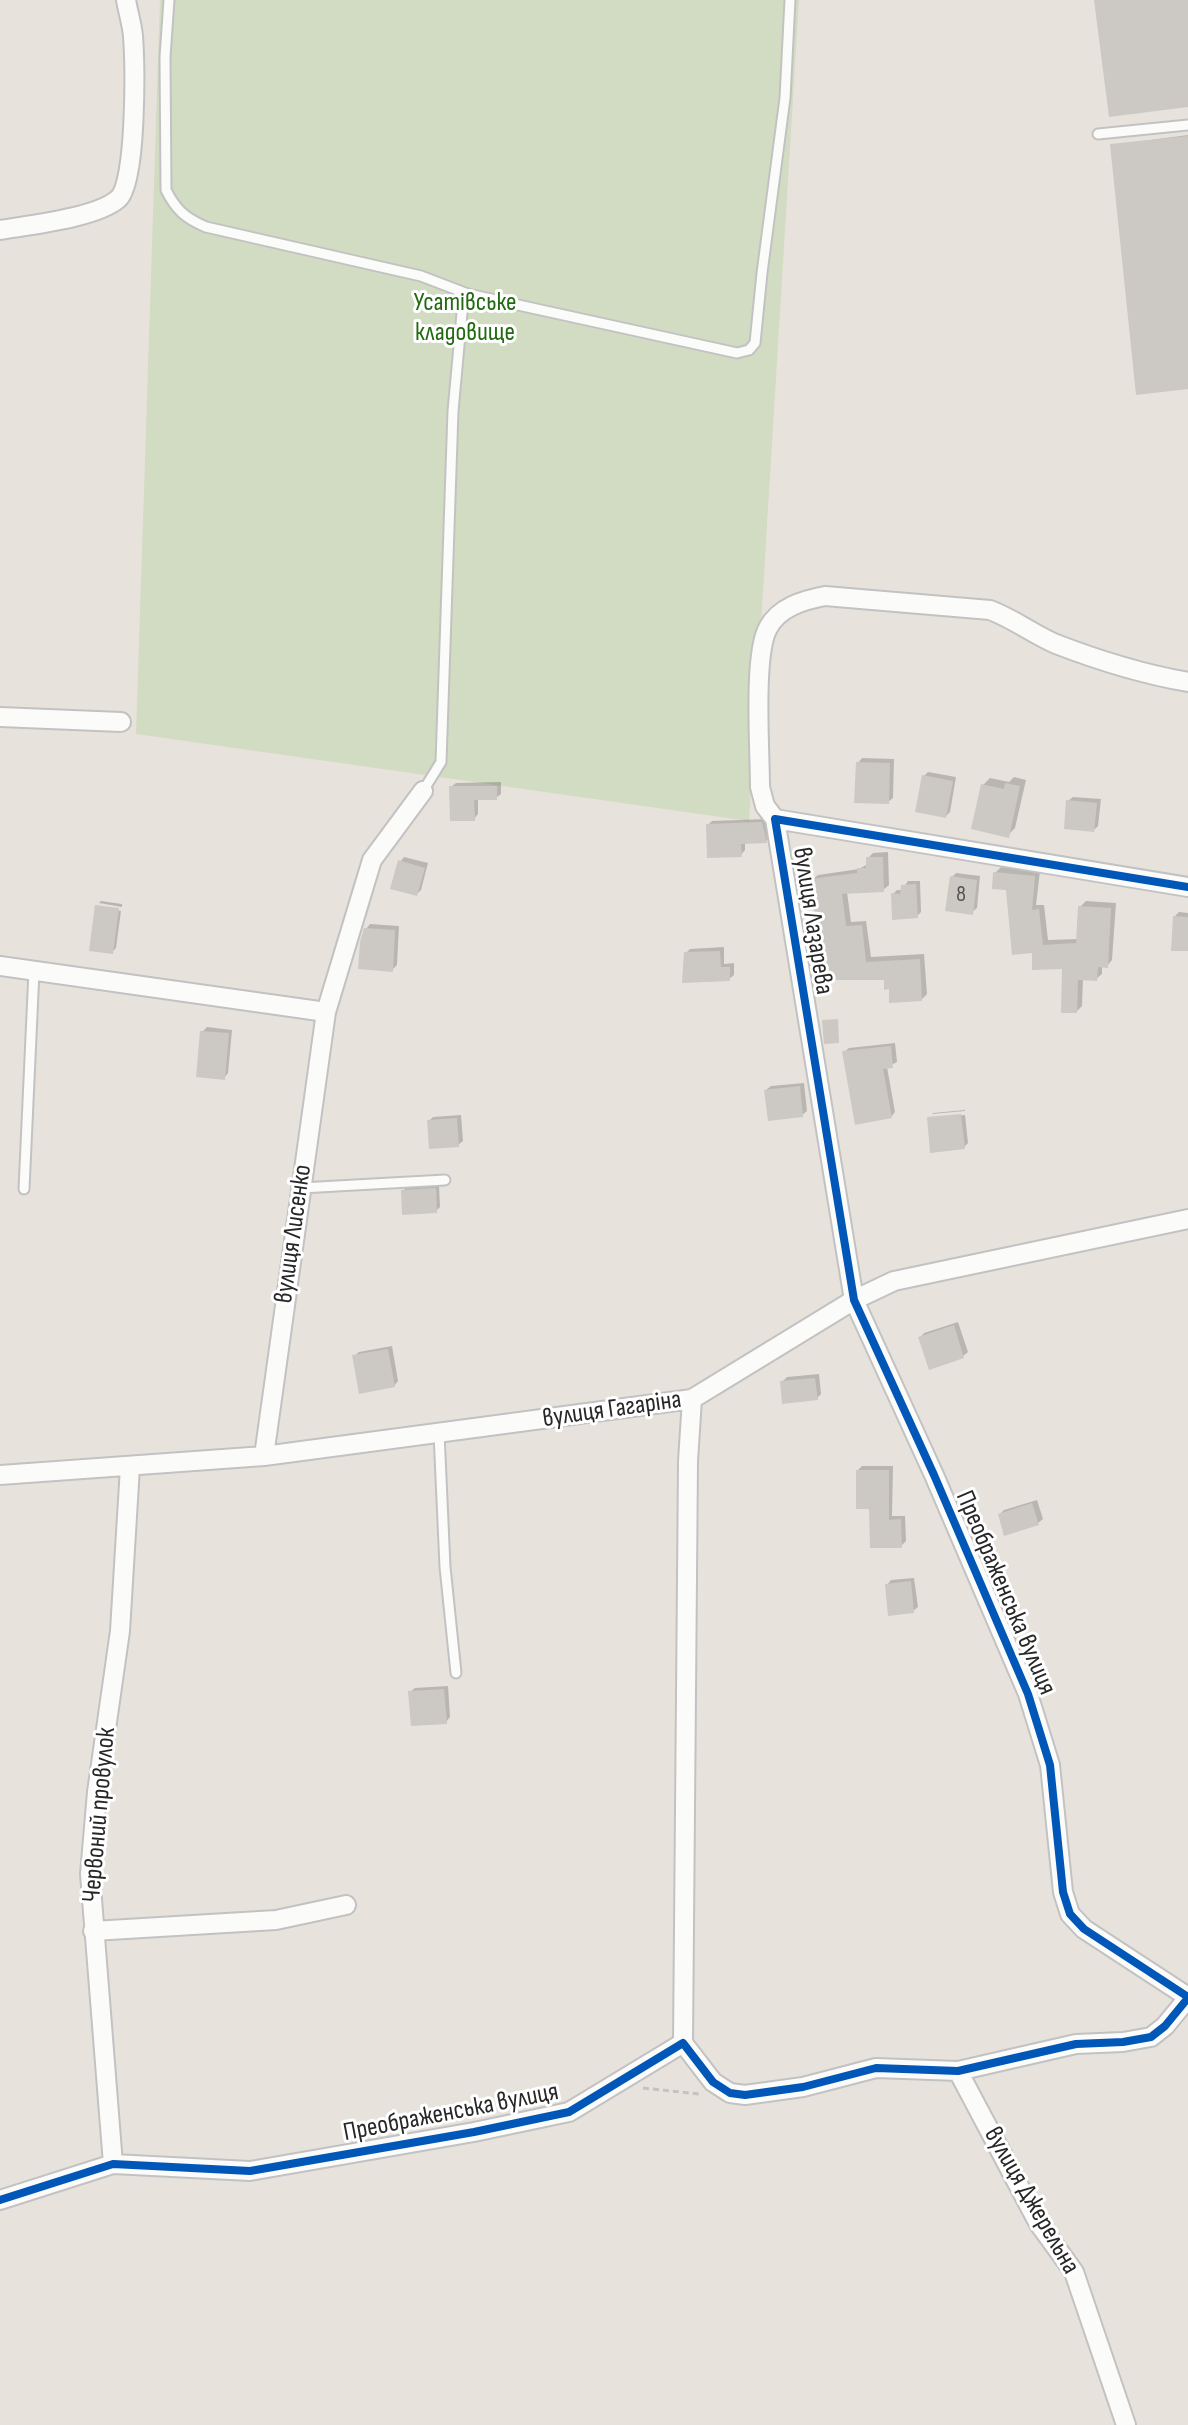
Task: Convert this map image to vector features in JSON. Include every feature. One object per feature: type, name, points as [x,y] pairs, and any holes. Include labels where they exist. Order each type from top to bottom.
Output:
[{"type":"street","points":[[0,230],[57,220],[108,206],[121,197],[128,178],[134,92],[133,33],[126,0]]},
{"type":"street","points":[[775,819],[765,806],[760,787],[760,655],[768,626],[791,606],[808,600],[825,596],[990,610],[1012,618],[1053,642],[1135,672],[1188,682]]},
{"type":"street","points":[[0,717],[121,722]]},
{"type":"street","name":"вулиця Лисенко","points":[[264,1456],[326,1012],[372,860],[423,791]]},
{"type":"street","name":"вулиця Лазарева","points":[[854,1300],[775,819],[1188,887]]},
{"type":"street","points":[[0,966],[326,1012]]},
{"type":"street","name":"вулиця Гагаріна","points":[[0,1475],[264,1456],[692,1399],[854,1300],[894,1281],[1188,1219]]},
{"type":"street","name":"Преображенська вулиця","points":[[0,2200],[113,2164],[250,2171],[556,2115],[569,2112],[683,2043],[713,2082],[730,2093],[745,2095],[803,2087],[876,2068],[958,2071],[1076,2044],[1151,2037],[1165,2026],[1188,1998],[1084,1929],[1070,1914],[1063,1892],[1050,1765],[1028,1694],[934,1475],[854,1300]]},
{"type":"street","points":[[683,2043],[688,1461],[692,1399]]},
{"type":"street","name":"Червоний провулок","points":[[113,2164],[90,1874],[97,1792],[120,1631],[130,1467]]},
{"type":"street","points":[[93,1931],[276,1920],[346,1905]]},
{"type":"street","name":"вулиця Джерельна","points":[[958,2071],[1039,2224],[1074,2272],[1126,2425]]},
{"type":"lane","points":[[169,0],[165,57],[166,190],[175,208],[185,218],[206,227],[421,276],[468,294],[737,353],[749,350],[755,343],[785,98],[790,0]]},
{"type":"lane","points":[[1098,134],[1188,125]]},
{"type":"lane","points":[[423,791],[441,762],[453,411],[462,313],[468,294]]},
{"type":"lane","points":[[24,1189],[34,971]]},
{"type":"lane","points":[[301,1188],[445,1180]]},
{"type":"lane","points":[[439,1433],[445,1567],[456,1673]]},
{"type":"path","points":[[634,2087],[698,2094]]},
{"type":"green space","name":"Усатівське кладовище","points":[[160,0],[799,0],[749,821],[136,734]]},
{"type":"building","points":[[1094,0],[1188,0],[1188,107],[1109,117]]},
{"type":"building","points":[[1188,136],[1188,389],[1136,395],[1110,144]]},
{"type":"building","points":[[856,762],[890,763],[889,804],[854,803]]},
{"type":"building","points":[[922,775],[953,781],[946,818],[915,812]]},
{"type":"building","points":[[1005,783],[1020,786],[1009,838],[971,829],[981,784],[1004,789]]},
{"type":"building","points":[[449,786],[497,786],[497,800],[474,800],[475,821],[450,821]]},
{"type":"building","points":[[1066,800],[1097,803],[1094,832],[1064,829]]},
{"type":"building","points":[[762,822],[767,843],[741,844],[742,857],[707,858],[706,824]]},
{"type":"building","points":[[866,857],[883,857],[884,892],[842,894],[846,926],[862,925],[866,962],[920,959],[922,1001],[889,1003],[889,989],[884,990],[884,980],[826,980],[826,954],[819,954],[810,879],[857,873],[857,868],[866,868]]},
{"type":"building","points":[[398,860],[425,868],[417,896],[390,889]]},
{"type":"building","points":[[993,872],[1035,876],[1032,910],[1039,909],[1043,945],[1076,943],[1078,906],[1111,908],[1108,968],[1098,967],[1097,981],[1078,980],[1077,1013],[1061,1013],[1062,969],[1032,970],[1032,953],[1012,955],[1006,890],[992,889]]},
{"type":"building","points":[[950,876],[977,880],[973,915],[945,911]]},
{"type":"building","points":[[916,884],[918,918],[892,920],[891,893],[900,894],[901,885]]},
{"type":"building","points":[[95,905],[119,908],[113,954],[89,951]]},
{"type":"building","points":[[1173,916],[1188,917],[1188,951],[1171,951]]},
{"type":"building","points":[[364,928],[395,930],[393,972],[358,969]]},
{"type":"building","points":[[720,951],[721,967],[730,967],[730,981],[682,983],[684,952]]},
{"type":"building","points":[[838,1019],[839,1043],[824,1044],[822,1020]]},
{"type":"building","points":[[200,1031],[229,1033],[225,1080],[196,1077]]},
{"type":"building","points":[[891,1046],[893,1068],[883,1069],[892,1118],[855,1125],[842,1051]]},
{"type":"building","points":[[800,1086],[803,1117],[768,1121],[764,1090]]},
{"type":"building","points":[[961,1114],[965,1149],[930,1153],[927,1117]]},
{"type":"building","points":[[457,1118],[459,1147],[429,1149],[427,1120]]},
{"type":"building","points":[[436,1188],[437,1213],[402,1215],[401,1190]]},
{"type":"building","points":[[954,1325],[964,1358],[929,1370],[918,1337]]},
{"type":"building","points":[[388,1349],[395,1387],[359,1394],[352,1355]]},
{"type":"building","points":[[815,1378],[818,1400],[782,1404],[780,1381]]},
{"type":"building","points":[[856,1470],[889,1470],[889,1520],[901,1519],[902,1548],[870,1548],[869,1509],[856,1509]]},
{"type":"building","points":[[1032,1503],[1039,1525],[1004,1536],[998,1514]]},
{"type":"building","points":[[911,1581],[914,1613],[888,1616],[885,1584]]},
{"type":"building","points":[[444,1689],[447,1724],[411,1726],[408,1691]]},
{"type":"cycle path","points":[[1188,887],[775,819],[854,1300],[934,1475],[1028,1694],[1050,1765],[1063,1892],[1070,1914],[1084,1929],[1188,1997]]},
{"type":"cycle path","points":[[0,2200],[113,2164],[250,2171],[569,2112],[683,2043],[713,2082],[730,2093],[745,2095],[803,2087],[876,2068],[958,2071],[1076,2044],[1151,2037],[1165,2026],[1188,1998]]}]
